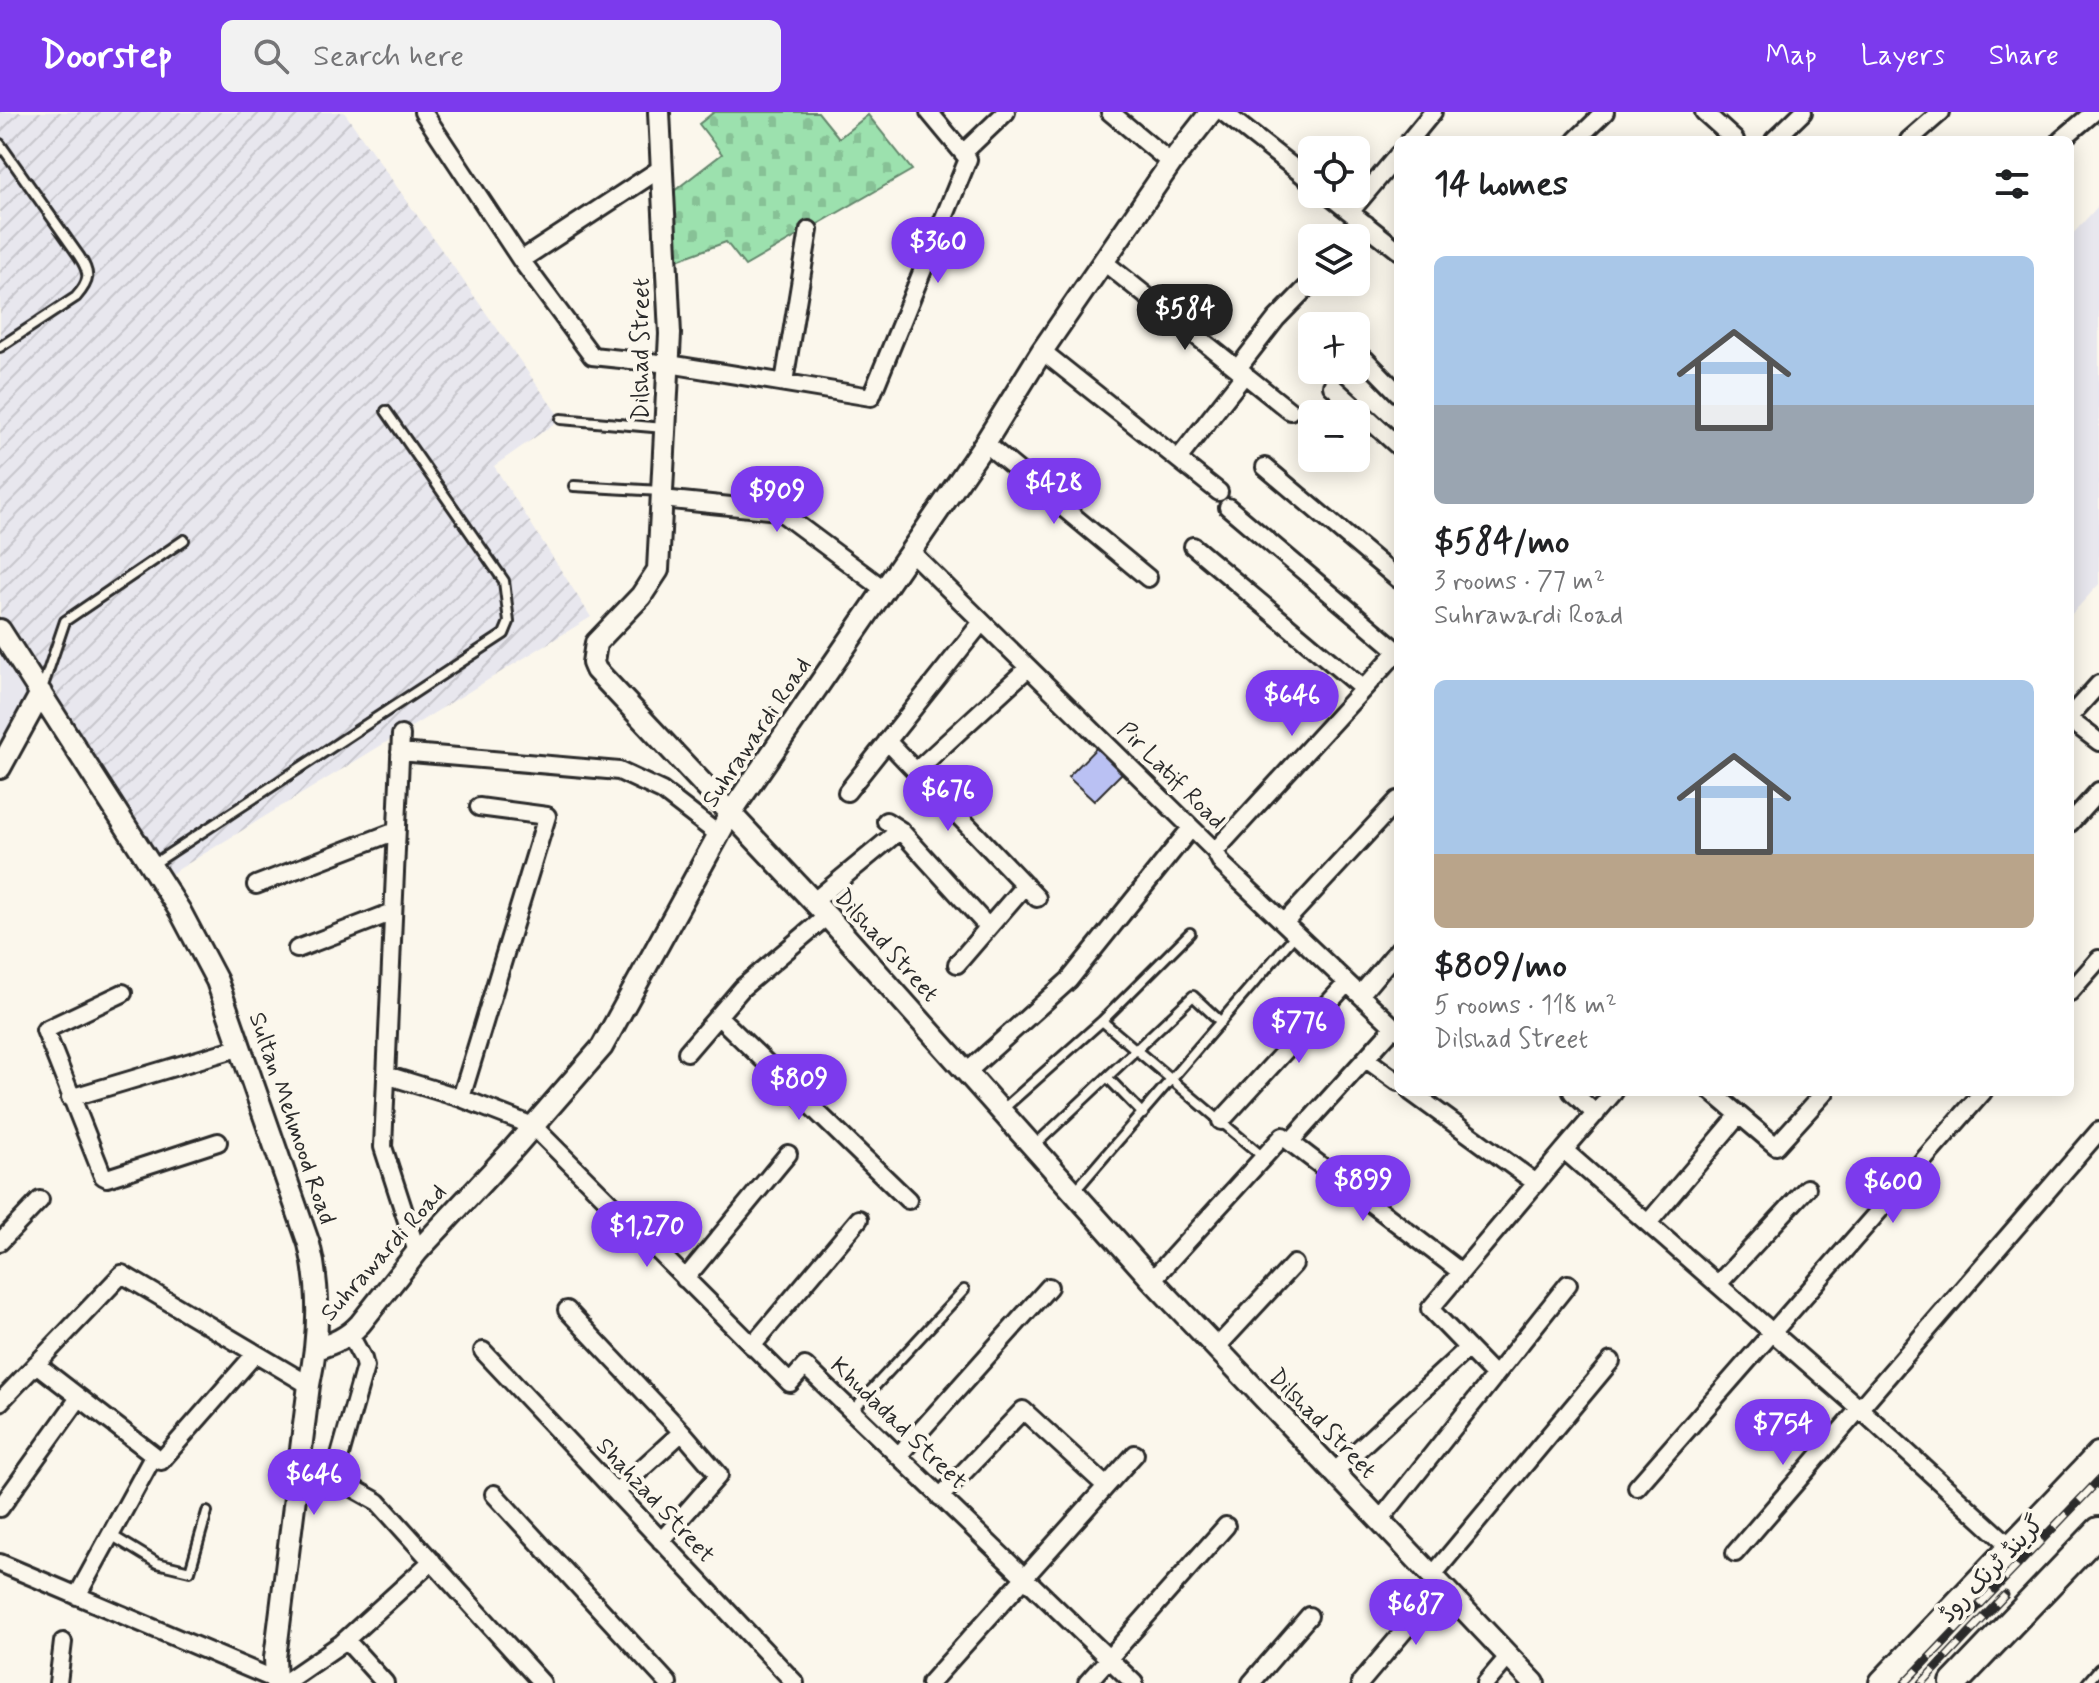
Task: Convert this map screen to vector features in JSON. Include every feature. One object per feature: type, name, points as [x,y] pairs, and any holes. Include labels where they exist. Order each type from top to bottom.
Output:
[{"type":"main road","name":"گرینڈ ٹرنک روڈ","points":[[1883,1683],[2099,1456]]},
{"type":"main road","points":[[1954,1683],[2099,1531]]},
{"type":"street","points":[[423,112],[521,260],[592,356],[669,364],[871,397],[968,159],[929,112]]},
{"type":"street","name":"Dilshad Street","points":[[659,112],[670,334],[658,570],[641,596],[596,643],[593,663],[596,670],[820,909],[1152,1280],[1534,1683]]},
{"type":"street","points":[[963,153],[1006,112]]},
{"type":"street","points":[[1110,112],[1171,163]]},
{"type":"street","name":"Suhrawardi Road","points":[[316,1349],[350,1335],[417,1252],[602,1047],[730,814],[985,443],[1042,351],[1171,163],[1211,112]]},
{"type":"street","points":[[1223,112],[1298,171]]},
{"type":"street","points":[[1413,136],[1433,112]]},
{"type":"street","points":[[1704,112],[1731,136]]},
{"type":"street","points":[[1914,136],[1941,112]]},
{"type":"street","points":[[2066,136],[2094,112],[2099,117]]},
{"type":"street","points":[[1777,136],[1796,114]]},
{"type":"street","points":[[1580,136],[1594,116]]},
{"type":"street","points":[[1350,212],[1394,160]]},
{"type":"street","points":[[521,260],[660,169]]},
{"type":"street","points":[[1345,208],[1366,224]]},
{"type":"street","points":[[1370,227],[1394,247]]},
{"type":"street","points":[[784,382],[809,230]]},
{"type":"street","points":[[1104,262],[1290,411]]},
{"type":"street","points":[[1178,459],[1276,319],[1298,296]]},
{"type":"street","points":[[1042,351],[1219,492]]},
{"type":"street","points":[[1370,364],[1394,389]]},
{"type":"street","points":[[1332,386],[1394,442]]},
{"type":"street","points":[[985,443],[1148,578]]},
{"type":"street","points":[[1265,467],[1394,576]]},
{"type":"street","points":[[662,495],[779,511],[885,590]]},
{"type":"street","points":[[1228,507],[1394,648]]},
{"type":"street","points":[[1193,546],[1363,689]]},
{"type":"street","name":"Pir Latif Road","points":[[911,552],[1215,851],[1222,864],[1394,1027]]},
{"type":"street","points":[[847,792],[982,622]]},
{"type":"street","name":"Sultan Mehmood Road","points":[[0,630],[180,911],[217,981],[315,1266],[318,1303],[316,1349],[275,1658],[279,1682]]},
{"type":"street","points":[[1215,851],[1394,655]]},
{"type":"street","points":[[916,771],[1028,668]]},
{"type":"street","points":[[2074,713],[2099,684]]},
{"type":"street","points":[[0,768],[41,693]]},
{"type":"street","points":[[2074,721],[2099,742]]},
{"type":"street","points":[[401,735],[383,1147],[417,1252]]},
{"type":"street","points":[[887,741],[1037,898]]},
{"type":"street","points":[[400,752],[619,771],[662,791],[719,835]]},
{"type":"street","points":[[2074,819],[2099,791]]},
{"type":"street","points":[[1290,928],[1394,805]]},
{"type":"street","points":[[461,1098],[547,816],[479,807]]},
{"type":"street","points":[[687,1052],[742,988],[820,909],[893,826],[988,927]]},
{"type":"street","points":[[967,1072],[1069,980],[1191,828]]},
{"type":"street","points":[[256,885],[396,831]]},
{"type":"street","points":[[957,964],[1025,885]]},
{"type":"street","points":[[297,949],[393,912]]},
{"type":"street","points":[[1360,995],[1394,955]]},
{"type":"street","points":[[2074,987],[2099,959]]},
{"type":"street","points":[[1221,1121],[1347,983]]},
{"type":"street","points":[[123,993],[45,1029],[104,1178],[218,1142]]},
{"type":"street","points":[[718,1016],[908,1200]]},
{"type":"street","points":[[1290,1142],[1394,1031]]},
{"type":"street","points":[[70,1098],[241,1047]]},
{"type":"street","points":[[1366,1059],[1394,1079]]},
{"type":"street","points":[[386,1075],[461,1098],[533,1126]]},
{"type":"street","points":[[1416,1096],[1536,1183]]},
{"type":"street","points":[[1576,1096],[1596,1114]]},
{"type":"street","points":[[1495,1376],[1430,1309],[1611,1096]]},
{"type":"street","points":[[1717,1096],[1776,1146],[1821,1096]]},
{"type":"street","points":[[1637,1487],[1980,1096]]},
{"type":"street","points":[[1648,1223],[1739,1115]]},
{"type":"street","name":"Khudadad Street","points":[[533,1126],[790,1383],[805,1366],[1134,1683]]},
{"type":"street","points":[[1735,1553],[2099,1131]]},
{"type":"street","points":[[1152,1280],[1283,1136],[1461,1272]]},
{"type":"street","points":[[1564,1150],[1860,1409],[2011,1547]]},
{"type":"street","points":[[685,1279],[788,1154]]},
{"type":"street","points":[[1718,1284],[1807,1188]]},
{"type":"street","points":[[0,1242],[40,1200]]},
{"type":"street","points":[[752,1346],[859,1219]]},
{"type":"street","points":[[1216,1348],[1294,1264]]},
{"type":"street","points":[[0,1402],[122,1274],[309,1385]]},
{"type":"street","points":[[1380,1520],[1568,1284]]},
{"type":"street","points":[[898,1456],[1049,1287]]},
{"type":"street","points":[[567,1310],[719,1475],[661,1541]]},
{"type":"street","points":[[350,1335],[365,1367],[335,1473],[339,1480],[378,1502],[542,1683]]},
{"type":"street","points":[[1334,1472],[1468,1348]]},
{"type":"street","name":"Shahzad Street","points":[[483,1351],[795,1683]]},
{"type":"street","points":[[36,1364],[161,1461],[255,1354]]},
{"type":"street","points":[[1360,1683],[1611,1361]]},
{"type":"street","points":[[0,1508],[79,1398]]},
{"type":"street","points":[[940,1497],[1023,1410],[1106,1486]]},
{"type":"street","points":[[616,1492],[682,1432]]},
{"type":"street","points":[[930,1683],[1135,1454]]},
{"type":"street","points":[[77,1596],[154,1455]]},
{"type":"street","points":[[494,1494],[668,1683]]},
{"type":"street","points":[[1087,1683],[1226,1526]]},
{"type":"street","points":[[0,1563],[279,1682],[346,1640],[432,1561]]},
{"type":"street","points":[[1251,1683],[1309,1616]]},
{"type":"street","points":[[346,1640],[385,1683]]},
{"type":"street","points":[[58,1683],[63,1642]]},
{"type":"street","points":[[1486,1683],[1509,1656]]},
{"type":"lane","points":[[0,144],[87,268],[88,279],[76,297],[0,347]]},
{"type":"lane","points":[[151,866],[504,634],[507,629],[509,622],[504,581],[386,411]]},
{"type":"lane","points":[[561,419],[665,428]]},
{"type":"lane","points":[[574,486],[662,495]]},
{"type":"lane","points":[[41,693],[65,621],[184,540]]},
{"type":"lane","points":[[1074,1193],[1221,1022],[1290,928]]},
{"type":"lane","points":[[1002,1110],[1102,1021],[1190,933]]},
{"type":"lane","points":[[1034,1147],[1193,996],[1221,1022]]},
{"type":"lane","points":[[1102,1021],[1264,1157]]},
{"type":"lane","points":[[1107,1077],[1143,1114]]},
{"type":"lane","points":[[852,1412],[964,1290]]},
{"type":"lane","points":[[110,1534],[157,1563],[190,1571],[207,1512]]},
{"type":"lane","points":[[2087,1683],[2099,1669]]},
{"type":"shaded area","points":[[0,112],[344,112],[561,419],[494,466],[591,617],[161,880],[0,638]]},
{"type":"shaded area","points":[[2099,205],[2099,584],[2074,612],[2074,233]]},
{"type":"shaded area","points":[[0,638],[39,701],[0,771]]},
{"type":"green space","points":[[714,112],[818,112],[839,138],[868,115],[912,170],[745,266],[726,242],[666,264],[665,198],[722,154],[699,124]]},
{"type":"building","points":[[1103,741],[1129,766],[1094,801],[1068,777]]},
{"type":"railway","points":[[1905,1683],[2099,1480]]},
{"type":"railway","points":[[1922,1683],[2005,1595]]}]
